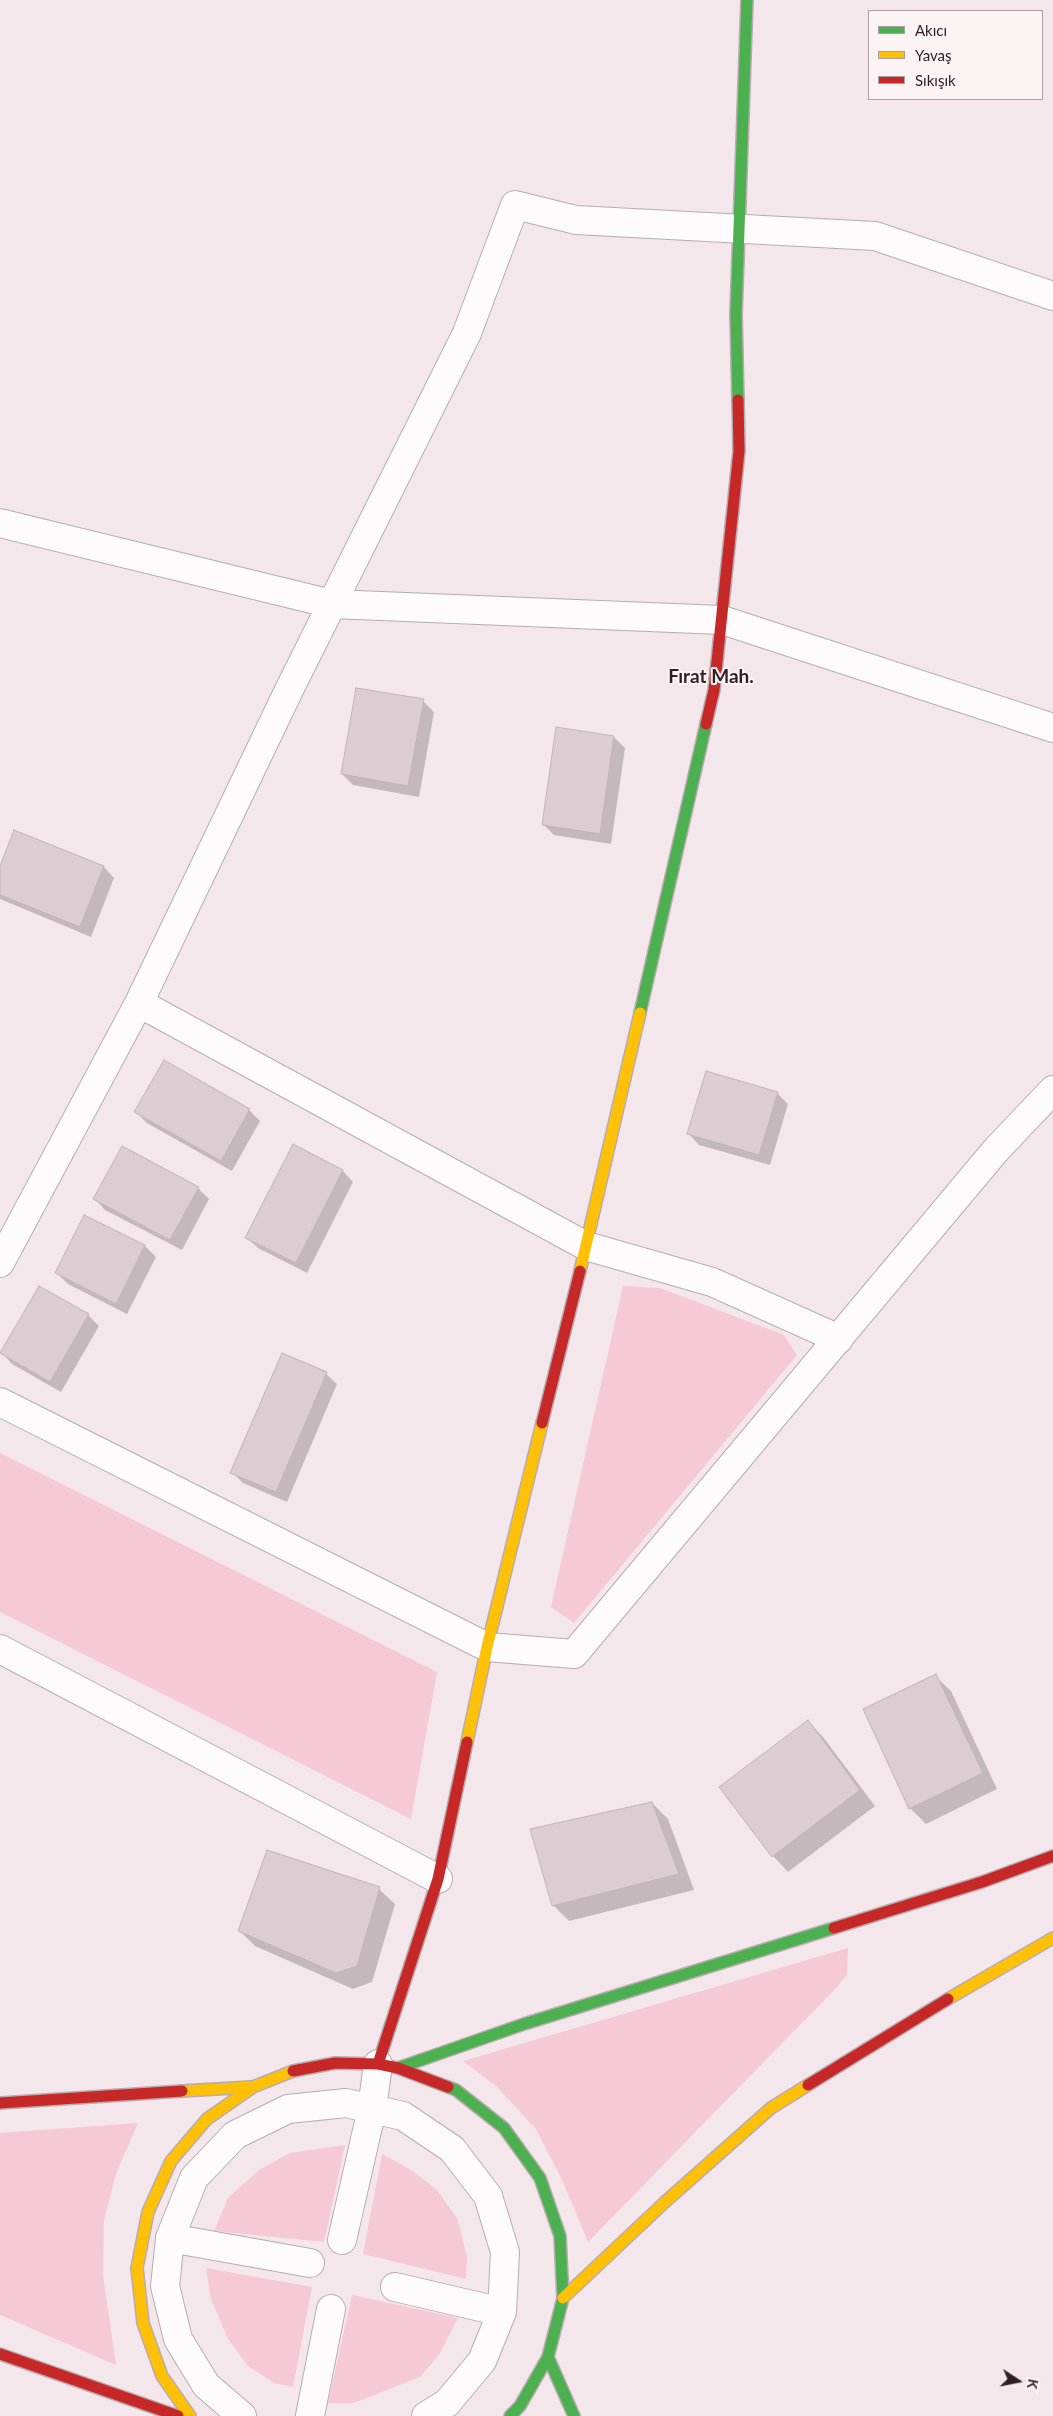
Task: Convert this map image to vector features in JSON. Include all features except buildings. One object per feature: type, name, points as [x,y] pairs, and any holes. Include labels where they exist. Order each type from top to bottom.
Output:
[{"type":"main road","points":[[388,2066],[438,1879],[487,1647],[586,1246],[714,690],[739,451],[736,315],[747,0]]},
{"type":"main road","points":[[388,2066],[982,1882],[1053,1856]]},
{"type":"main road","points":[[563,2298],[665,2202],[770,2108],[951,1997],[1053,1938]]},
{"type":"main road","points":[[190,2416],[162,2376],[143,2323],[137,2268],[148,2212],[171,2162],[207,2118],[253,2087],[293,2071],[335,2063],[388,2066],[456,2090],[504,2128],[540,2178],[560,2236],[563,2298],[548,2357],[520,2406],[510,2416]]},
{"type":"main road","points":[[0,2103],[253,2087]]},
{"type":"main road","points":[[0,2354],[178,2416]]},
{"type":"main road","points":[[548,2357],[574,2416]]},
{"type":"street","points":[[0,1263],[139,1003],[332,604],[467,333],[515,206],[576,220],[876,236],[1053,296]]},
{"type":"street","points":[[0,523],[332,604],[722,620],[1053,728]]},
{"type":"street","points":[[139,1003],[586,1246],[712,1282],[839,1339]]},
{"type":"street","points":[[0,1402],[487,1647],[574,1654],[996,1150],[1053,1090]]},
{"type":"street","points":[[0,1649],[438,1879]]},
{"type":"street","points":[[342,2240],[372,2109],[388,2066]]},
{"type":"street","points":[[242,2416],[206,2385],[178,2339],[165,2286],[170,2238],[194,2178],[235,2135],[288,2109],[346,2103],[403,2116],[452,2149],[488,2196],[505,2252],[502,2312],[482,2361],[447,2403],[426,2416]]},
{"type":"street","points":[[170,2238],[310,2263]]},
{"type":"street","points":[[395,2287],[502,2312]]},
{"type":"street","points":[[310,2416],[331,2309]]},
{"type":"shaded area","points":[[623,1286],[660,1288],[784,1335],[797,1355],[574,1623],[551,1607]]},
{"type":"shaded area","points":[[0,1453],[437,1672],[411,1819],[0,1612]]},
{"type":"shaded area","points":[[848,1948],[847,1975],[836,1988],[588,2242],[563,2182],[536,2129],[496,2086],[463,2061]]},
{"type":"shaded area","points":[[138,2123],[116,2174],[104,2220],[103,2275],[116,2365],[0,2315],[0,2133]]},
{"type":"shaded area","points":[[345,2145],[324,2242],[214,2231],[228,2198],[259,2170],[290,2153]]},
{"type":"shaded area","points":[[382,2154],[413,2171],[437,2190],[458,2220],[467,2258],[466,2279],[363,2254]]},
{"type":"shaded area","points":[[206,2268],[312,2287],[293,2387],[274,2383],[248,2366],[228,2339],[211,2299]]},
{"type":"shaded area","points":[[352,2295],[458,2318],[439,2355],[420,2377],[354,2403],[328,2403]]},
{"type":"traffic: fast","points":[[738,400],[736,315],[747,0]]},
{"type":"traffic: fast","points":[[640,1013],[706,724]]},
{"type":"traffic: fast","points":[[398,2068],[524,2024],[834,1928]]},
{"type":"traffic: fast","points":[[448,2087],[456,2090],[504,2128],[540,2178],[560,2236],[563,2298],[548,2357],[520,2406],[510,2416]]},
{"type":"traffic: fast","points":[[548,2357],[574,2416]]},
{"type":"traffic: slow","points":[[580,1271],[640,1013]]},
{"type":"traffic: slow","points":[[467,1742],[487,1647],[542,1423]]},
{"type":"traffic: slow","points":[[948,1999],[1053,1938]]},
{"type":"traffic: slow","points":[[190,2416],[162,2376],[143,2323],[137,2268],[148,2212],[171,2161],[207,2119],[253,2087],[293,2071]]},
{"type":"traffic: slow","points":[[563,2298],[665,2202],[771,2108],[808,2085]]},
{"type":"traffic: slow","points":[[182,2091],[251,2087]]},
{"type":"traffic: jam","points":[[706,724],[714,690],[739,451],[738,400]]},
{"type":"traffic: jam","points":[[542,1423],[580,1271]]},
{"type":"traffic: jam","points":[[378,2064],[438,1879],[467,1742]]},
{"type":"traffic: jam","points":[[834,1928],[982,1882],[1053,1856]]},
{"type":"traffic: jam","points":[[808,2085],[948,1999]]},
{"type":"traffic: jam","points":[[293,2071],[335,2063],[378,2064],[398,2068],[448,2087]]},
{"type":"traffic: jam","points":[[0,2103],[182,2091]]},
{"type":"traffic: jam","points":[[0,2354],[178,2416]]},
{"type":"district","name":"Fırat Mah.","points":[[711,677]]}]
